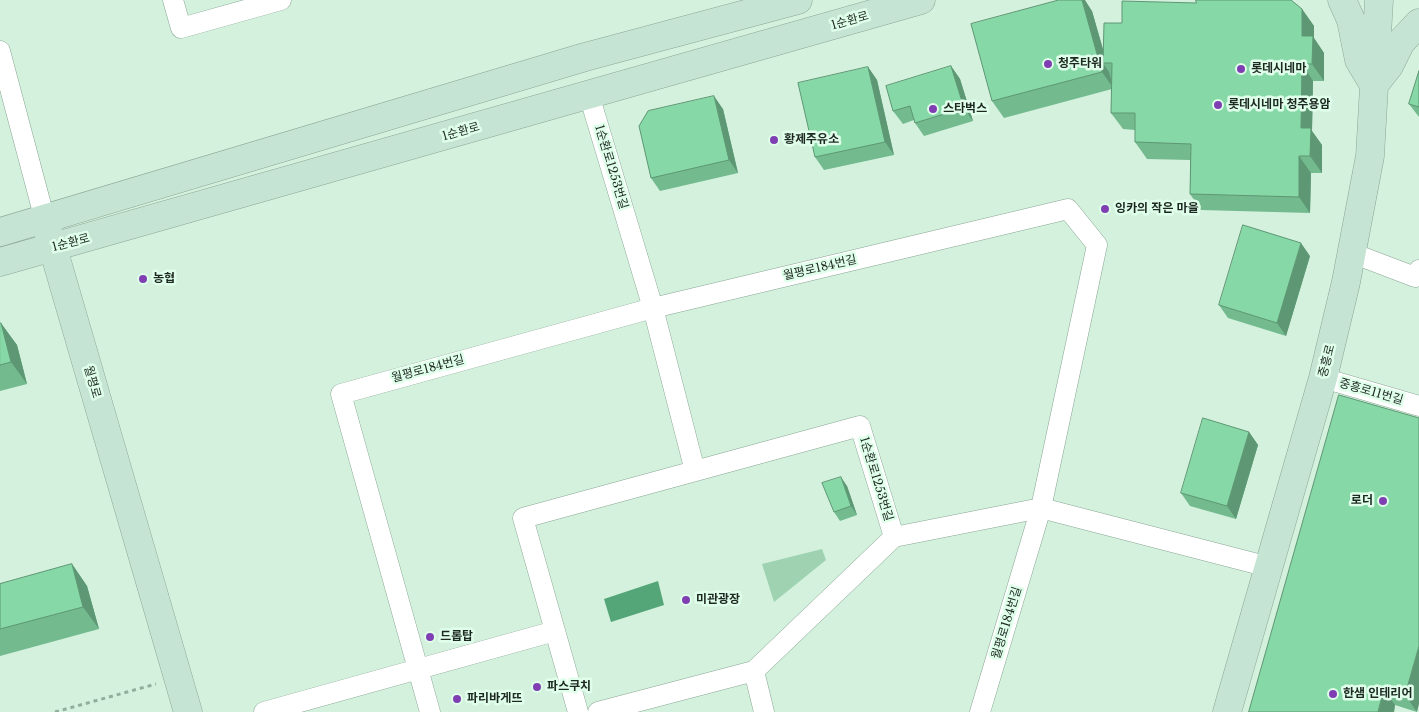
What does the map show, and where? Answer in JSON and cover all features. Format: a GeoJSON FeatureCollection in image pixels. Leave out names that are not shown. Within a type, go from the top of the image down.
{"type":"FeatureCollection","features":[{"type":"Feature","properties":{"kind":"street"},"geometry":{"type":"LineString","coordinates":[[173,0],[181,28],[281,0]]}},
{"type":"Feature","properties":{"kind":"street"},"geometry":{"type":"LineString","coordinates":[[0,232],[585,57],[798,0]]}},
{"type":"Feature","properties":{"kind":"street","name":"1순환로"},"geometry":{"type":"LineString","coordinates":[[0,262],[921,0]]}},
{"type":"Feature","properties":{"kind":"street"},"geometry":{"type":"LineString","coordinates":[[1342,0],[1351,20],[1359,60],[1374,85],[1390,66],[1401,42],[1419,23]]}},
{"type":"Feature","properties":{"kind":"street","name":"중흥로"},"geometry":{"type":"LineString","coordinates":[[1227,712],[1323,378],[1346,282],[1370,156],[1379,0]]}},
{"type":"Feature","properties":{"kind":"street","name":"월평로"},"geometry":{"type":"LineString","coordinates":[[0,51],[45,220],[188,712]]}},
{"type":"Feature","properties":{"kind":"street","name":"1순환로1253번길"},"geometry":{"type":"LineString","coordinates":[[589,95],[653,308],[695,471]]}},
{"type":"Feature","properties":{"kind":"street","name":"월평로184번길"},"geometry":{"type":"LineString","coordinates":[[430,712],[341,394],[653,308],[1068,209],[1097,245],[1041,508],[980,712]]}},
{"type":"Feature","properties":{"kind":"street"},"geometry":{"type":"LineString","coordinates":[[1352,253],[1415,277],[1419,270]]}},
{"type":"Feature","properties":{"kind":"street","name":"중흥로11번길"},"geometry":{"type":"LineString","coordinates":[[1323,378],[1419,406]]}},
{"type":"Feature","properties":{"kind":"street","name":"1순환로1253번길"},"geometry":{"type":"LineString","coordinates":[[578,712],[523,518],[860,426],[894,537],[754,671],[598,712]]}},
{"type":"Feature","properties":{"kind":"street"},"geometry":{"type":"LineString","coordinates":[[894,537],[1041,508],[1269,567]]}},
{"type":"Feature","properties":{"kind":"street"},"geometry":{"type":"LineString","coordinates":[[264,712],[555,631]]}},
{"type":"Feature","properties":{"kind":"street"},"geometry":{"type":"LineString","coordinates":[[754,671],[764,712]]}},
{"type":"Feature","properties":{"kind":"path"},"geometry":{"type":"LineString","coordinates":[[55,712],[178,678]]}},
{"type":"Feature","properties":{"kind":"shaded area"},"geometry":{"type":"Polygon","coordinates":[[[822,549],[826,560],[774,602],[762,564],[822,549]]]}},
{"type":"Feature","properties":{"kind":"shaded area"},"geometry":{"type":"Polygon","coordinates":[[[658,581],[664,605],[611,622],[604,599],[658,581]]]}},
{"type":"Feature","properties":{"kind":"building","name":"청주타워"},"geometry":{"type":"Polygon","coordinates":[[[1059,0],[1082,0],[1102,72],[992,101],[971,24],[1059,0]]]}},
{"type":"Feature","properties":{"kind":"building","name":"롯데시네마 청주용암"},"geometry":{"type":"Polygon","coordinates":[[[1196,0],[1291,0],[1302,9],[1302,36],[1313,36],[1312,64],[1302,64],[1301,128],[1311,128],[1310,156],[1299,156],[1299,197],[1190,194],[1191,144],[1135,142],[1135,113],[1111,113],[1112,63],[1103,63],[1104,23],[1122,23],[1122,1],[1196,3],[1196,0]]]}},
{"type":"Feature","properties":{"kind":"building"},"geometry":{"type":"Polygon","coordinates":[[[951,66],[964,108],[915,123],[910,106],[893,111],[886,86],[951,66]]]}},
{"type":"Feature","properties":{"kind":"building"},"geometry":{"type":"Polygon","coordinates":[[[868,67],[885,142],[815,157],[798,83],[868,67]]]}},
{"type":"Feature","properties":{"kind":"building"},"geometry":{"type":"Polygon","coordinates":[[[1419,71],[1419,107],[1409,104],[1419,71]]]}},
{"type":"Feature","properties":{"kind":"building"},"geometry":{"type":"Polygon","coordinates":[[[714,96],[729,160],[651,178],[639,126],[648,111],[714,96]]]}},
{"type":"Feature","properties":{"kind":"building"},"geometry":{"type":"Polygon","coordinates":[[[1243,225],[1301,243],[1277,323],[1219,305],[1243,225]]]}},
{"type":"Feature","properties":{"kind":"building"},"geometry":{"type":"Polygon","coordinates":[[[0,323],[11,362],[0,365],[0,323]]]}},
{"type":"Feature","properties":{"kind":"building"},"geometry":{"type":"Polygon","coordinates":[[[1339,395],[1419,418],[1419,646],[1405,695],[1384,689],[1378,712],[1249,712],[1339,395]]]}},
{"type":"Feature","properties":{"kind":"building"},"geometry":{"type":"Polygon","coordinates":[[[1203,418],[1249,432],[1227,506],[1181,493],[1203,418]]]}},
{"type":"Feature","properties":{"kind":"building"},"geometry":{"type":"Polygon","coordinates":[[[841,477],[851,506],[834,512],[822,483],[841,477]]]}},
{"type":"Feature","properties":{"kind":"building"},"geometry":{"type":"Polygon","coordinates":[[[72,564],[83,607],[0,629],[0,584],[72,564]]]}},
{"type":"Feature","properties":{"kind":"place","name":"청주타워"},"geometry":{"type":"Point","coordinates":[1048,64]}},
{"type":"Feature","properties":{"kind":"place","name":"롯데시네마"},"geometry":{"type":"Point","coordinates":[1241,69]}},
{"type":"Feature","properties":{"kind":"place","name":"롯데시네마 청주용암"},"geometry":{"type":"Point","coordinates":[1218,105]}},
{"type":"Feature","properties":{"kind":"place","name":"스타벅스"},"geometry":{"type":"Point","coordinates":[933,109]}},
{"type":"Feature","properties":{"kind":"place","name":"황제주유소"},"geometry":{"type":"Point","coordinates":[774,140]}},
{"type":"Feature","properties":{"kind":"place","name":"잉카의 작은 마을"},"geometry":{"type":"Point","coordinates":[1105,209]}},
{"type":"Feature","properties":{"kind":"place","name":"농협"},"geometry":{"type":"Point","coordinates":[143,279]}},
{"type":"Feature","properties":{"kind":"place","name":"로더"},"geometry":{"type":"Point","coordinates":[1383,501]}},
{"type":"Feature","properties":{"kind":"place","name":"미관광장"},"geometry":{"type":"Point","coordinates":[686,600]}},
{"type":"Feature","properties":{"kind":"place","name":"드롭탑"},"geometry":{"type":"Point","coordinates":[430,637]}},
{"type":"Feature","properties":{"kind":"place","name":"파스쿠치"},"geometry":{"type":"Point","coordinates":[537,687]}},
{"type":"Feature","properties":{"kind":"place","name":"한샘 인테리어"},"geometry":{"type":"Point","coordinates":[1333,694]}},
{"type":"Feature","properties":{"kind":"place","name":"파리바게뜨"},"geometry":{"type":"Point","coordinates":[457,699]}}]}
